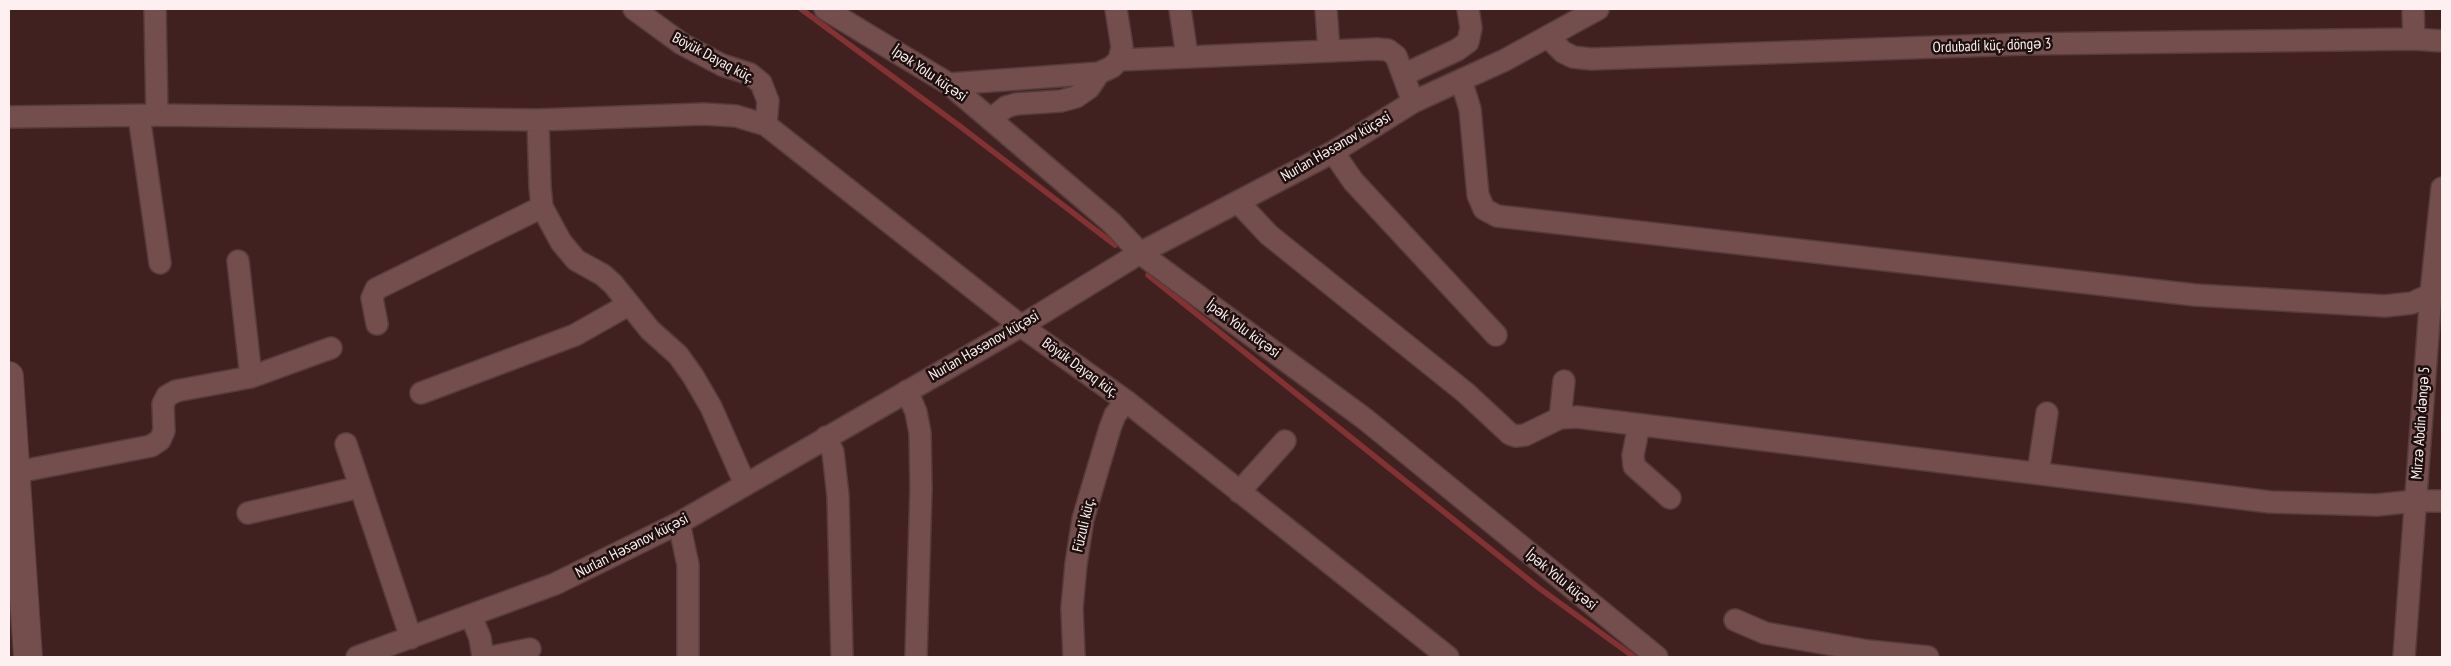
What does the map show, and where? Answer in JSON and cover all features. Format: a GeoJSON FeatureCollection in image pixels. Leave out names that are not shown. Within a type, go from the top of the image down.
{"type":"FeatureCollection","features":[{"type":"Feature","properties":{"kind":"street"},"geometry":{"type":"LineString","coordinates":[[155,9],[148,116],[160,263]]}},
{"type":"Feature","properties":{"kind":"street","name":"Böyük Dayaq küç."},"geometry":{"type":"LineString","coordinates":[[634,9],[682,44],[722,65],[750,74],[766,91],[768,101],[766,125],[1021,326],[1126,401],[1448,657]]}},
{"type":"Feature","properties":{"kind":"street","name":"İpək Yolu küçəsi"},"geometry":{"type":"LineString","coordinates":[[825,9],[949,84],[1112,223],[1140,253],[1365,419],[1657,657]]}},
{"type":"Feature","properties":{"kind":"street"},"geometry":{"type":"LineString","coordinates":[[949,84],[1099,74],[1112,68],[1119,60],[1122,47],[1116,9]]}},
{"type":"Feature","properties":{"kind":"street"},"geometry":{"type":"LineString","coordinates":[[1180,9],[1187,56]]}},
{"type":"Feature","properties":{"kind":"street"},"geometry":{"type":"LineString","coordinates":[[1326,9],[1329,51]]}},
{"type":"Feature","properties":{"kind":"street"},"geometry":{"type":"LineString","coordinates":[[1403,75],[1457,50],[1468,42],[1471,28],[1468,9]]}},
{"type":"Feature","properties":{"kind":"street","name":"Nurlan Həsənov küçəsi"},"geometry":{"type":"LineString","coordinates":[[357,657],[471,616],[563,580],[679,523],[1021,326],[1140,253],[1333,152],[1413,102],[1549,38],[1598,9]]}},
{"type":"Feature","properties":{"kind":"street"},"geometry":{"type":"LineString","coordinates":[[2413,9],[2414,39]]}},
{"type":"Feature","properties":{"kind":"street","name":"Ordubadi küç. döngə 3"},"geometry":{"type":"LineString","coordinates":[[1549,38],[1568,55],[1591,59],[2023,44],[2414,39],[2442,41]]}},
{"type":"Feature","properties":{"kind":"street"},"geometry":{"type":"LineString","coordinates":[[1119,60],[1388,50],[1396,56],[1413,102]]}},
{"type":"Feature","properties":{"kind":"street"},"geometry":{"type":"LineString","coordinates":[[991,118],[1006,107],[1016,104],[1061,101],[1076,97],[1089,88],[1099,74]]}},
{"type":"Feature","properties":{"kind":"street"},"geometry":{"type":"LineString","coordinates":[[1461,80],[1470,109],[1478,195],[1484,210],[1497,216],[2195,295],[2385,306],[2412,302],[2437,291]]}},
{"type":"Feature","properties":{"kind":"street"},"geometry":{"type":"LineString","coordinates":[[9,117],[148,116],[538,120],[704,114],[736,116],[766,125]]}},
{"type":"Feature","properties":{"kind":"street"},"geometry":{"type":"LineString","coordinates":[[538,120],[542,207],[561,242],[576,260],[603,276],[650,330],[678,355],[711,407],[745,484]]}},
{"type":"Feature","properties":{"kind":"street"},"geometry":{"type":"LineString","coordinates":[[1333,152],[1352,181],[1496,335]]}},
{"type":"Feature","properties":{"kind":"street","name":"Mirzə Abdin dəngə 5"},"geometry":{"type":"LineString","coordinates":[[2404,657],[2415,501],[2437,291],[2442,188]]}},
{"type":"Feature","properties":{"kind":"street"},"geometry":{"type":"LineString","coordinates":[[1238,202],[1268,235],[1466,393],[1510,434],[1525,435],[1560,418],[1601,419],[2270,502],[2377,505],[2415,501],[2442,501]]}},
{"type":"Feature","properties":{"kind":"street"},"geometry":{"type":"LineString","coordinates":[[377,324],[372,298],[376,289],[542,207]]}},
{"type":"Feature","properties":{"kind":"street"},"geometry":{"type":"LineString","coordinates":[[238,261],[251,377]]}},
{"type":"Feature","properties":{"kind":"street"},"geometry":{"type":"LineString","coordinates":[[421,393],[575,335],[628,305]]}},
{"type":"Feature","properties":{"kind":"street"},"geometry":{"type":"LineString","coordinates":[[17,472],[151,446],[160,440],[164,431],[163,404],[167,396],[176,390],[251,377],[332,348]]}},
{"type":"Feature","properties":{"kind":"street"},"geometry":{"type":"LineString","coordinates":[[9,376],[17,472],[28,657]]}},
{"type":"Feature","properties":{"kind":"street"},"geometry":{"type":"LineString","coordinates":[[1560,418],[1564,381]]}},
{"type":"Feature","properties":{"kind":"street"},"geometry":{"type":"LineString","coordinates":[[907,391],[916,412],[920,433],[921,488],[916,657]]}},
{"type":"Feature","properties":{"kind":"street","name":"Füzuli küç."},"geometry":{"type":"LineString","coordinates":[[1074,657],[1072,608],[1076,564],[1084,519],[1110,428],[1115,415],[1126,401]]}},
{"type":"Feature","properties":{"kind":"street"},"geometry":{"type":"LineString","coordinates":[[2038,473],[2047,413]]}},
{"type":"Feature","properties":{"kind":"street"},"geometry":{"type":"LineString","coordinates":[[1639,425],[1634,466],[1670,498]]}},
{"type":"Feature","properties":{"kind":"street"},"geometry":{"type":"LineString","coordinates":[[826,437],[833,452],[838,496],[842,657]]}},
{"type":"Feature","properties":{"kind":"street"},"geometry":{"type":"LineString","coordinates":[[1239,492],[1285,441]]}},
{"type":"Feature","properties":{"kind":"street"},"geometry":{"type":"LineString","coordinates":[[346,444],[411,638]]}},
{"type":"Feature","properties":{"kind":"street"},"geometry":{"type":"LineString","coordinates":[[248,513],[360,487]]}},
{"type":"Feature","properties":{"kind":"street"},"geometry":{"type":"LineString","coordinates":[[679,523],[688,565],[688,657]]}},
{"type":"Feature","properties":{"kind":"street"},"geometry":{"type":"LineString","coordinates":[[471,616],[480,638],[483,657]]}},
{"type":"Feature","properties":{"kind":"street"},"geometry":{"type":"LineString","coordinates":[[1735,620],[1765,633],[1868,651],[1928,657]]}},
{"type":"Feature","properties":{"kind":"street"},"geometry":{"type":"LineString","coordinates":[[491,657],[530,649]]}},
{"type":"Feature","properties":{"kind":"waterway"},"geometry":{"type":"LineString","coordinates":[[801,9],[961,127],[1115,245]]}},
{"type":"Feature","properties":{"kind":"waterway"},"geometry":{"type":"LineString","coordinates":[[1148,275],[1539,588],[1634,657]]}}]}
